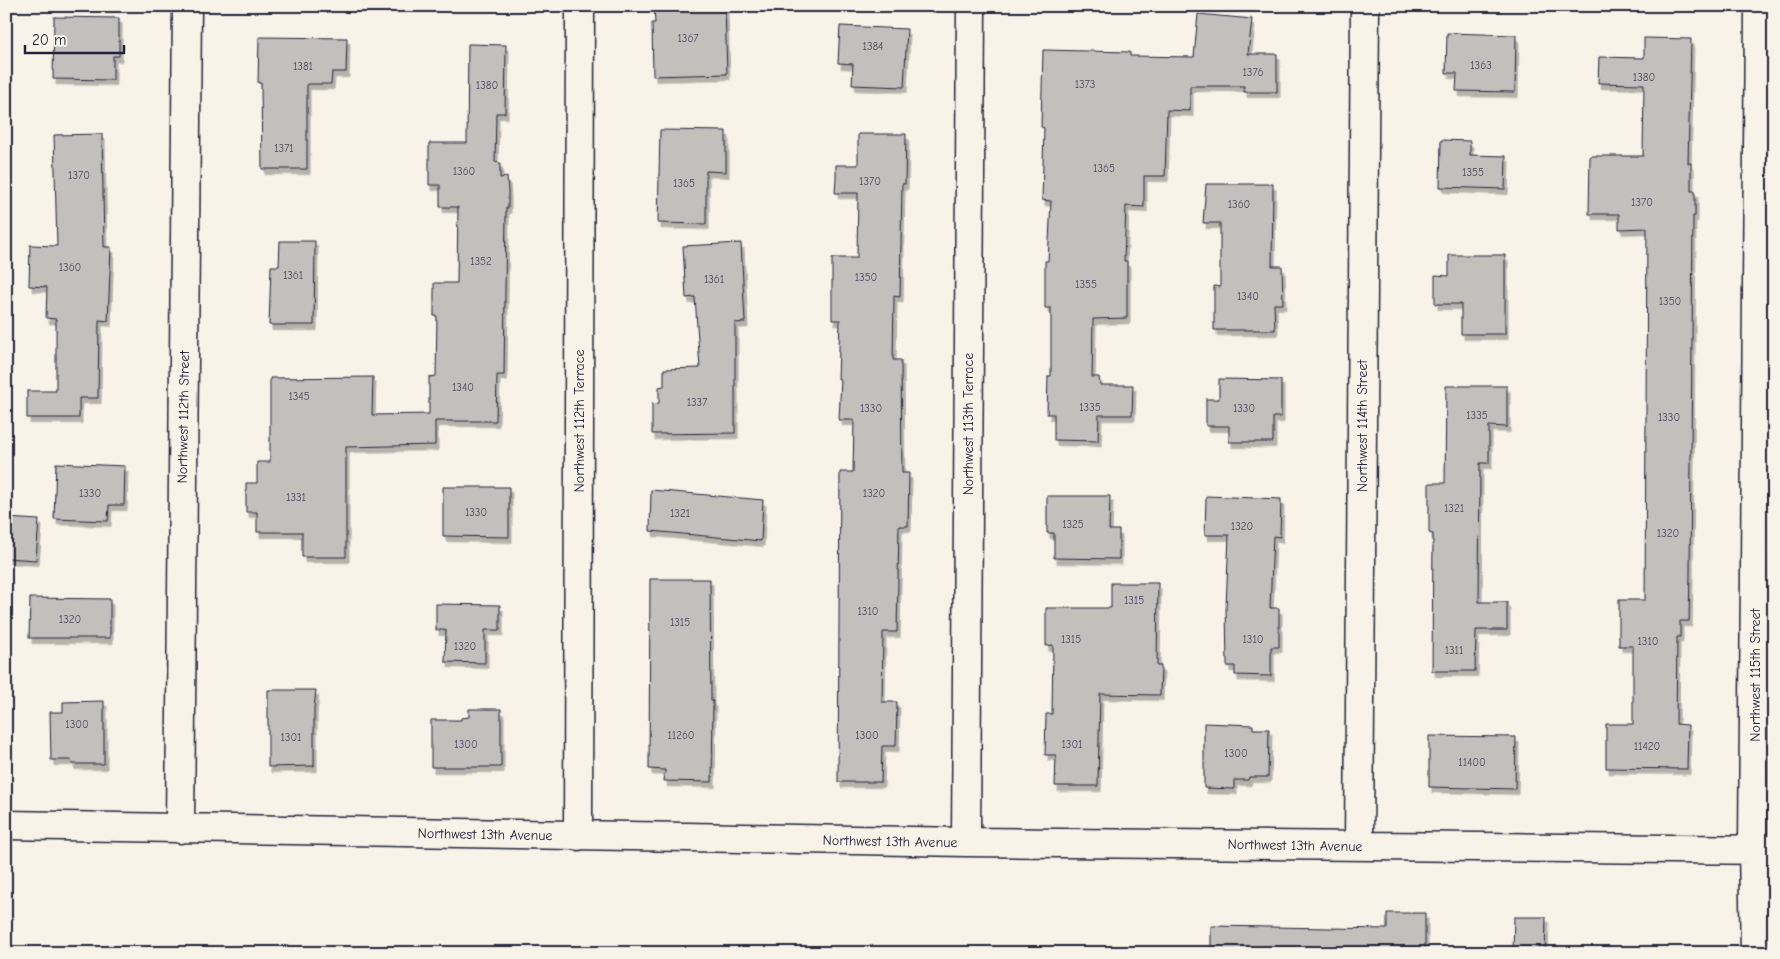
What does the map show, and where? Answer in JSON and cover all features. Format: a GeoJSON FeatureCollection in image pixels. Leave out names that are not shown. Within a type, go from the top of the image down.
{"type":"FeatureCollection","features":[{"type":"Feature","properties":{"kind":"street","name":"Northwest 112th Street"},"geometry":{"type":"LineString","coordinates":[[180,828],[187,6]]}},
{"type":"Feature","properties":{"kind":"street","name":"Northwest 112th Terrace"},"geometry":{"type":"LineString","coordinates":[[578,836],[580,6]]}},
{"type":"Feature","properties":{"kind":"street","name":"Northwest 113th Terrace"},"geometry":{"type":"LineString","coordinates":[[966,842],[971,6]]}},
{"type":"Feature","properties":{"kind":"street","name":"Northwest 114th Street"},"geometry":{"type":"LineString","coordinates":[[1359,846],[1365,6]]}},
{"type":"Feature","properties":{"kind":"street","name":"Northwest 115th Street"},"geometry":{"type":"LineString","coordinates":[[1755,953],[1764,850],[1759,6]]}},
{"type":"Feature","properties":{"kind":"street","name":"Northwest 13th Avenue"},"geometry":{"type":"LineString","coordinates":[[6,825],[966,842],[1764,850]]}},
{"type":"Feature","properties":{"kind":"building"},"geometry":{"type":"Polygon","coordinates":[[[654,7],[725,7],[727,74],[653,76],[652,23],[655,23],[654,7]]]}},
{"type":"Feature","properties":{"kind":"building"},"geometry":{"type":"Polygon","coordinates":[[[1198,14],[1252,19],[1248,54],[1277,54],[1277,92],[1244,92],[1244,86],[1190,86],[1190,111],[1167,110],[1165,176],[1144,176],[1144,207],[1126,206],[1124,261],[1127,261],[1127,318],[1093,319],[1092,377],[1099,377],[1100,385],[1133,385],[1132,415],[1099,415],[1098,441],[1054,440],[1054,414],[1047,414],[1048,376],[1051,376],[1051,308],[1045,308],[1045,261],[1048,261],[1051,201],[1042,200],[1044,128],[1041,127],[1043,50],[1130,52],[1130,56],[1194,57],[1198,14]]]}},
{"type":"Feature","properties":{"kind":"building"},"geometry":{"type":"Polygon","coordinates":[[[54,17],[119,18],[119,56],[113,56],[113,80],[53,79],[54,17]]]}},
{"type":"Feature","properties":{"kind":"building"},"geometry":{"type":"Polygon","coordinates":[[[840,26],[907,29],[904,87],[852,85],[853,64],[838,63],[840,26]]]}},
{"type":"Feature","properties":{"kind":"building"},"geometry":{"type":"Polygon","coordinates":[[[1447,33],[1516,35],[1515,92],[1456,91],[1457,73],[1446,73],[1447,33]]]}},
{"type":"Feature","properties":{"kind":"building"},"geometry":{"type":"Polygon","coordinates":[[[259,37],[347,38],[346,72],[332,72],[331,84],[307,84],[307,169],[262,169],[261,83],[258,83],[259,37]]]}},
{"type":"Feature","properties":{"kind":"building"},"geometry":{"type":"Polygon","coordinates":[[[1644,38],[1691,39],[1688,163],[1691,163],[1691,191],[1695,191],[1695,216],[1693,216],[1689,621],[1680,621],[1680,637],[1677,637],[1676,724],[1688,725],[1687,769],[1606,768],[1606,724],[1633,724],[1633,646],[1619,646],[1619,600],[1645,600],[1647,228],[1619,229],[1619,214],[1589,214],[1590,156],[1643,156],[1644,84],[1598,83],[1599,57],[1644,58],[1644,38]]]}},
{"type":"Feature","properties":{"kind":"building"},"geometry":{"type":"Polygon","coordinates":[[[468,44],[506,45],[505,113],[496,113],[495,162],[500,163],[500,178],[507,177],[508,208],[506,208],[504,375],[497,375],[496,421],[435,421],[435,445],[346,447],[346,557],[302,557],[302,532],[257,532],[257,512],[246,512],[246,483],[257,483],[257,462],[270,462],[270,378],[373,377],[372,415],[429,414],[429,377],[436,376],[437,316],[434,316],[434,283],[457,283],[458,207],[440,207],[440,185],[429,185],[429,143],[467,143],[468,44]]]}},
{"type":"Feature","properties":{"kind":"building"},"geometry":{"type":"Polygon","coordinates":[[[660,130],[726,131],[726,172],[706,171],[706,224],[658,223],[660,130]]]}},
{"type":"Feature","properties":{"kind":"building"},"geometry":{"type":"Polygon","coordinates":[[[102,134],[104,247],[111,247],[108,321],[99,320],[98,398],[79,398],[79,418],[27,418],[27,391],[56,391],[56,319],[46,318],[47,287],[29,286],[30,245],[57,246],[54,135],[102,134]]]}},
{"type":"Feature","properties":{"kind":"building"},"geometry":{"type":"Polygon","coordinates":[[[858,134],[906,134],[905,184],[902,184],[900,297],[894,296],[893,360],[901,360],[902,473],[909,473],[908,526],[899,526],[897,632],[883,632],[882,702],[897,702],[896,746],[882,746],[881,782],[838,782],[840,472],[853,472],[854,420],[839,420],[841,379],[838,379],[840,320],[832,320],[832,258],[857,258],[858,193],[835,193],[836,165],[858,165],[858,134]]]}},
{"type":"Feature","properties":{"kind":"building"},"geometry":{"type":"Polygon","coordinates":[[[1441,140],[1470,141],[1470,155],[1506,156],[1505,189],[1440,187],[1441,140]]]}},
{"type":"Feature","properties":{"kind":"building"},"geometry":{"type":"Polygon","coordinates":[[[1206,184],[1273,184],[1272,266],[1282,266],[1283,304],[1274,304],[1275,330],[1214,330],[1214,286],[1220,287],[1220,223],[1203,223],[1206,184]]]}},
{"type":"Feature","properties":{"kind":"building"},"geometry":{"type":"Polygon","coordinates":[[[280,241],[315,241],[314,325],[269,325],[271,266],[279,266],[280,241]]]}},
{"type":"Feature","properties":{"kind":"building"},"geometry":{"type":"Polygon","coordinates":[[[741,243],[745,322],[735,323],[735,433],[652,434],[652,404],[659,403],[659,387],[664,386],[664,369],[700,368],[695,297],[686,298],[683,246],[741,243]]]}},
{"type":"Feature","properties":{"kind":"building"},"geometry":{"type":"Polygon","coordinates":[[[1449,255],[1505,255],[1505,334],[1461,334],[1461,304],[1435,304],[1435,275],[1449,276],[1449,255]]]}},
{"type":"Feature","properties":{"kind":"building"},"geometry":{"type":"Polygon","coordinates":[[[1219,379],[1281,380],[1281,417],[1273,417],[1273,442],[1229,442],[1229,426],[1206,426],[1206,399],[1219,399],[1219,379]]]}},
{"type":"Feature","properties":{"kind":"building"},"geometry":{"type":"Polygon","coordinates":[[[1446,386],[1507,386],[1507,427],[1489,426],[1489,463],[1480,463],[1479,602],[1507,602],[1507,630],[1476,630],[1475,671],[1432,671],[1433,534],[1429,533],[1429,483],[1445,483],[1446,386]]]}},
{"type":"Feature","properties":{"kind":"building"},"geometry":{"type":"Polygon","coordinates":[[[56,463],[125,466],[124,505],[109,505],[108,521],[54,519],[56,463]]]}},
{"type":"Feature","properties":{"kind":"building"},"geometry":{"type":"Polygon","coordinates":[[[443,487],[509,487],[509,537],[443,536],[443,487]]]}},
{"type":"Feature","properties":{"kind":"building"},"geometry":{"type":"Polygon","coordinates":[[[651,490],[763,500],[761,541],[650,531],[651,490]]]}},
{"type":"Feature","properties":{"kind":"building"},"geometry":{"type":"Polygon","coordinates":[[[1047,496],[1110,496],[1109,530],[1119,530],[1119,559],[1054,558],[1054,533],[1047,533],[1047,496]]]}},
{"type":"Feature","properties":{"kind":"building"},"geometry":{"type":"Polygon","coordinates":[[[1206,496],[1281,499],[1280,537],[1273,536],[1270,608],[1279,608],[1279,647],[1271,647],[1271,676],[1235,675],[1235,666],[1227,666],[1226,607],[1229,535],[1205,535],[1206,496]]]}},
{"type":"Feature","properties":{"kind":"building"},"geometry":{"type":"Polygon","coordinates":[[[6,518],[39,520],[36,560],[6,558],[6,518]]]}},
{"type":"Feature","properties":{"kind":"building"},"geometry":{"type":"Polygon","coordinates":[[[650,579],[710,579],[711,701],[713,701],[712,782],[664,781],[665,770],[649,769],[650,579]]]}},
{"type":"Feature","properties":{"kind":"building"},"geometry":{"type":"Polygon","coordinates":[[[1111,583],[1158,583],[1157,666],[1161,666],[1160,695],[1100,694],[1098,786],[1055,786],[1056,755],[1045,755],[1046,714],[1052,714],[1053,645],[1046,646],[1046,608],[1111,608],[1111,583]]]}},
{"type":"Feature","properties":{"kind":"building"},"geometry":{"type":"Polygon","coordinates":[[[30,598],[110,599],[110,638],[29,638],[30,598]]]}},
{"type":"Feature","properties":{"kind":"building"},"geometry":{"type":"Polygon","coordinates":[[[436,604],[500,605],[500,630],[485,630],[485,663],[445,662],[446,630],[436,630],[436,604]]]}},
{"type":"Feature","properties":{"kind":"building"},"geometry":{"type":"Polygon","coordinates":[[[268,690],[316,690],[314,708],[314,766],[268,767],[268,690]]]}},
{"type":"Feature","properties":{"kind":"building"},"geometry":{"type":"Polygon","coordinates":[[[104,701],[104,764],[72,764],[71,760],[51,760],[50,712],[63,712],[63,702],[104,701]]]}},
{"type":"Feature","properties":{"kind":"building"},"geometry":{"type":"Polygon","coordinates":[[[469,709],[501,709],[501,767],[431,767],[431,720],[461,720],[461,718],[469,717],[469,709]]]}},
{"type":"Feature","properties":{"kind":"building"},"geometry":{"type":"Polygon","coordinates":[[[1204,723],[1253,725],[1253,729],[1269,729],[1268,777],[1249,777],[1248,780],[1234,780],[1234,789],[1204,788],[1204,723]]]}},
{"type":"Feature","properties":{"kind":"building"},"geometry":{"type":"Polygon","coordinates":[[[1429,736],[1516,737],[1515,789],[1429,787],[1429,736]]]}},
{"type":"Feature","properties":{"kind":"building"},"geometry":{"type":"Polygon","coordinates":[[[1387,913],[1425,913],[1425,953],[1211,953],[1211,926],[1387,929],[1387,913]]]}},
{"type":"Feature","properties":{"kind":"building"},"geometry":{"type":"Polygon","coordinates":[[[1514,917],[1546,917],[1545,953],[1513,953],[1514,917]]]}}]}
